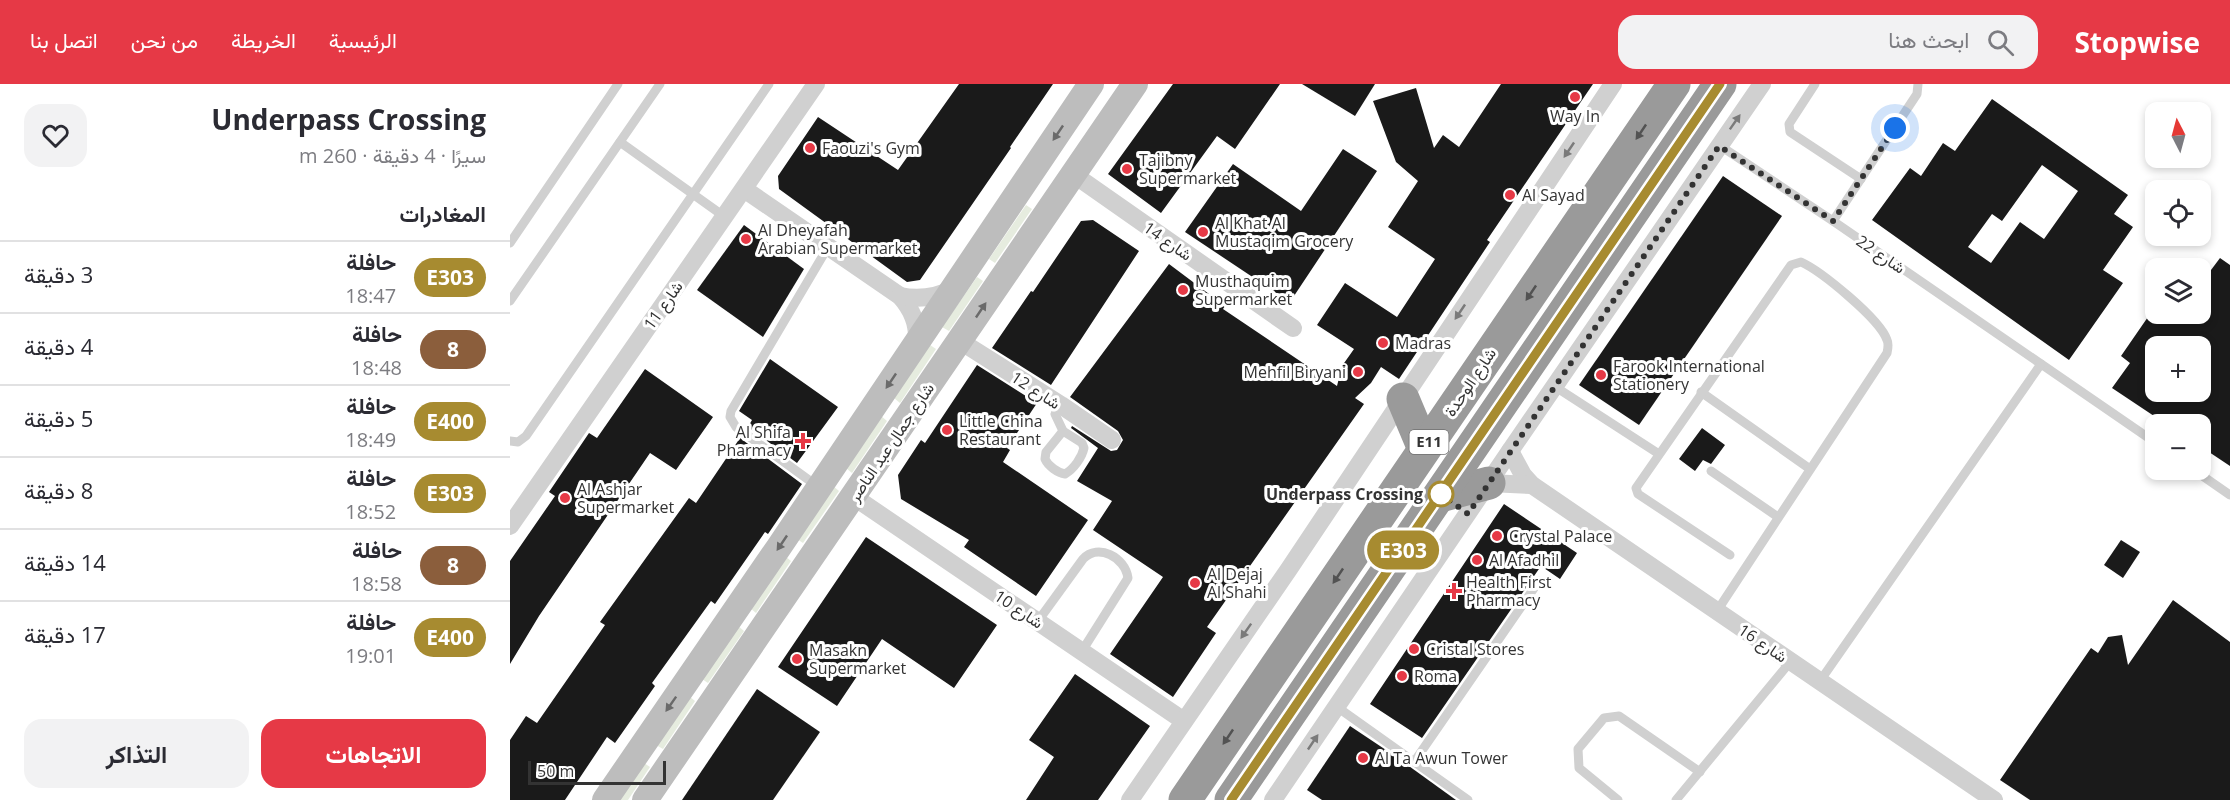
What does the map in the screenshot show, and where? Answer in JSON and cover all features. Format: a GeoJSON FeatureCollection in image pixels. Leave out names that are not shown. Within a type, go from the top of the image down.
{"type":"FeatureCollection","features":[{"type":"Feature","properties":{"kind":"highway","name":"شارع الوحدة"},"geometry":{"type":"LineString","coordinates":[[1185,800],[1674,84]]}},
{"type":"Feature","properties":{"kind":"highway","name":"E11"},"geometry":{"type":"LineString","coordinates":[[1231,800],[1720,84]]}},
{"type":"Feature","properties":{"kind":"highway"},"geometry":{"type":"LineString","coordinates":[[1403,399],[1424,449]]}},
{"type":"Feature","properties":{"kind":"highway"},"geometry":{"type":"LineString","coordinates":[[1440,496],[1489,483]]}},
{"type":"Feature","properties":{"kind":"street","name":"شارع 11"},"geometry":{"type":"LineString","coordinates":[[510,526],[816,84]]}},
{"type":"Feature","properties":{"kind":"street","name":"شارع جمال عبد الناصر"},"geometry":{"type":"LineString","coordinates":[[605,800],[1091,84]]}},
{"type":"Feature","properties":{"kind":"street"},"geometry":{"type":"LineString","coordinates":[[1095,142],[1094,123],[1115,84]]}},
{"type":"Feature","properties":{"kind":"street","name":"شارع جمال عبد الناصر"},"geometry":{"type":"LineString","coordinates":[[645,800],[1135,84]]}},
{"type":"Feature","properties":{"kind":"street"},"geometry":{"type":"LineString","coordinates":[[1130,800],[1403,399],[1613,84]]}},
{"type":"Feature","properties":{"kind":"street"},"geometry":{"type":"LineString","coordinates":[[1282,797],[1337,707],[1509,451],[1762,84]]}},
{"type":"Feature","properties":{"kind":"street","name":"شارع 14"},"geometry":{"type":"LineString","coordinates":[[1073,174],[1293,328]]}},
{"type":"Feature","properties":{"kind":"street"},"geometry":{"type":"LineString","coordinates":[[744,189],[900,296],[912,312],[917,342]]}},
{"type":"Feature","properties":{"kind":"street"},"geometry":{"type":"LineString","coordinates":[[900,296],[933,297],[954,289]]}},
{"type":"Feature","properties":{"kind":"street","name":"شارع 12"},"geometry":{"type":"LineString","coordinates":[[960,341],[1061,405],[1112,441]]}},
{"type":"Feature","properties":{"kind":"street","name":"شارع 16"},"geometry":{"type":"LineString","coordinates":[[1509,451],[1523,475],[1532,485],[1994,800]]}},
{"type":"Feature","properties":{"kind":"street"},"geometry":{"type":"LineString","coordinates":[[1489,483],[1532,485]]}},
{"type":"Feature","properties":{"kind":"street","name":"شارع 10"},"geometry":{"type":"LineString","coordinates":[[854,497],[1184,721]]}},
{"type":"Feature","properties":{"kind":"lane"},"geometry":{"type":"LineString","coordinates":[[510,243],[618,84]]}},
{"type":"Feature","properties":{"kind":"lane"},"geometry":{"type":"LineString","coordinates":[[510,301],[660,84]]}},
{"type":"Feature","properties":{"kind":"lane"},"geometry":{"type":"LineString","coordinates":[[510,441],[518,442],[526,436],[769,84]]}},
{"type":"Feature","properties":{"kind":"lane"},"geometry":{"type":"LineString","coordinates":[[1815,84],[1789,124],[1790,132],[1861,179]]}},
{"type":"Feature","properties":{"kind":"lane"},"geometry":{"type":"LineString","coordinates":[[1833,221],[1917,94],[1918,84]]}},
{"type":"Feature","properties":{"kind":"lane"},"geometry":{"type":"LineString","coordinates":[[620,142],[725,217]]}},
{"type":"Feature","properties":{"kind":"lane","name":"شارع 22"},"geometry":{"type":"LineString","coordinates":[[1719,146],[1833,221],[2145,435]]}},
{"type":"Feature","properties":{"kind":"lane"},"geometry":{"type":"LineString","coordinates":[[819,487],[736,427],[730,417],[733,406],[828,247]]}},
{"type":"Feature","properties":{"kind":"lane"},"geometry":{"type":"LineString","coordinates":[[1717,611],[1887,353],[1888,346],[1884,334],[1861,309],[1841,290],[1805,263],[1797,261],[1791,265],[1637,486],[1637,492],[1730,555]]}},
{"type":"Feature","properties":{"kind":"lane"},"geometry":{"type":"LineString","coordinates":[[1820,681],[2042,364]]}},
{"type":"Feature","properties":{"kind":"lane"},"geometry":{"type":"LineString","coordinates":[[1554,386],[1659,454]]}},
{"type":"Feature","properties":{"kind":"lane"},"geometry":{"type":"LineString","coordinates":[[1701,392],[1809,469]]}},
{"type":"Feature","properties":{"kind":"lane"},"geometry":{"type":"LineString","coordinates":[[1061,405],[1055,414],[1063,431],[1082,443],[1084,448],[1071,471],[1065,474],[1060,473],[1045,459],[1046,452],[1063,431]]}},
{"type":"Feature","properties":{"kind":"lane"},"geometry":{"type":"LineString","coordinates":[[1711,471],[1778,517]]}},
{"type":"Feature","properties":{"kind":"lane"},"geometry":{"type":"LineString","coordinates":[[2208,480],[2230,495]]}},
{"type":"Feature","properties":{"kind":"lane"},"geometry":{"type":"LineString","coordinates":[[1038,621],[1083,559],[1093,552],[1105,552],[1125,566],[1128,578],[1082,651]]}},
{"type":"Feature","properties":{"kind":"lane"},"geometry":{"type":"LineString","coordinates":[[1414,762],[1539,581]]}},
{"type":"Feature","properties":{"kind":"lane"},"geometry":{"type":"LineString","coordinates":[[1676,800],[1791,662]]}},
{"type":"Feature","properties":{"kind":"lane"},"geometry":{"type":"LineString","coordinates":[[1337,707],[1468,800]]}},
{"type":"Feature","properties":{"kind":"lane"},"geometry":{"type":"LineString","coordinates":[[1618,800],[1579,768],[1578,749],[1604,718],[1619,716],[1700,772]]}},
{"type":"Feature","properties":{"kind":"shaded area"},"geometry":{"type":"Polygon","coordinates":[[[1026,205],[1032,209],[995,263],[989,259],[1026,205]]]}},
{"type":"Feature","properties":{"kind":"shaded area"},"geometry":{"type":"Polygon","coordinates":[[[977,277],[983,281],[949,331],[942,327],[977,277]]]}},
{"type":"Feature","properties":{"kind":"shaded area"},"geometry":{"type":"Polygon","coordinates":[[[930,345],[936,349],[900,403],[894,398],[930,345]]]}},
{"type":"Feature","properties":{"kind":"shaded area"},"geometry":{"type":"Polygon","coordinates":[[[881,416],[887,421],[852,473],[846,468],[881,416]]]}},
{"type":"Feature","properties":{"kind":"shaded area"},"geometry":{"type":"Polygon","coordinates":[[[833,486],[839,491],[803,543],[797,539],[833,486]]]}},
{"type":"Feature","properties":{"kind":"shaded area"},"geometry":{"type":"Polygon","coordinates":[[[785,556],[791,561],[756,613],[750,608],[785,556]]]}},
{"type":"Feature","properties":{"kind":"shaded area"},"geometry":{"type":"Polygon","coordinates":[[[738,626],[744,631],[708,683],[702,679],[738,626]]]}},
{"type":"Feature","properties":{"kind":"shaded area"},"geometry":{"type":"Polygon","coordinates":[[[690,697],[695,701],[663,749],[656,745],[690,697]]]}},
{"type":"Feature","properties":{"kind":"shaded area"},"geometry":{"type":"Polygon","coordinates":[[[644,763],[650,767],[628,800],[619,800],[644,763]]]}},
{"type":"Feature","properties":{"kind":"building"},"geometry":{"type":"Polygon","coordinates":[[[959,84],[1053,84],[920,280],[907,282],[779,189],[778,176],[818,117],[898,170],[959,84]]]}},
{"type":"Feature","properties":{"kind":"building"},"geometry":{"type":"Polygon","coordinates":[[[1173,84],[1280,84],[1235,149],[1217,136],[1161,213],[1108,174],[1173,84]]]}},
{"type":"Feature","properties":{"kind":"building"},"geometry":{"type":"Polygon","coordinates":[[[1302,84],[1375,84],[1355,116],[1302,84]]]}},
{"type":"Feature","properties":{"kind":"building"},"geometry":{"type":"Polygon","coordinates":[[[1501,84],[1593,84],[1487,240],[1490,242],[1399,379],[1381,367],[1371,383],[1355,398],[1364,404],[1207,627],[1216,633],[1173,697],[1110,654],[1163,577],[1093,530],[1112,501],[1077,481],[1098,448],[1071,428],[1072,426],[1111,451],[1117,450],[1123,440],[1118,431],[1070,397],[1169,264],[1225,306],[1223,309],[1337,386],[1342,366],[1354,349],[1317,325],[1345,283],[1397,317],[1435,259],[1388,227],[1418,181],[1396,162],[1373,101],[1416,88],[1434,148],[1443,135],[1459,147],[1501,84]]]}},
{"type":"Feature","properties":{"kind":"building"},"geometry":{"type":"Polygon","coordinates":[[[1992,99],[2128,195],[2114,214],[2133,227],[2103,270],[2123,283],[2069,360],[1872,220],[1910,168],[1921,176],[1943,143],[1955,151],[1992,99]],[[2042,165],[2002,221],[1992,214],[1968,247],[1991,263],[2020,222],[2044,239],[2078,191],[2042,165]]]}},
{"type":"Feature","properties":{"kind":"building"},"geometry":{"type":"Polygon","coordinates":[[[1343,149],[1377,171],[1290,302],[1185,232],[1233,164],[1301,211],[1343,149]]]}},
{"type":"Feature","properties":{"kind":"building"},"geometry":{"type":"Polygon","coordinates":[[[1723,176],[1782,216],[1639,425],[1579,385],[1723,176]]]}},
{"type":"Feature","properties":{"kind":"building"},"geometry":{"type":"Polygon","coordinates":[[[1093,220],[1139,251],[1051,385],[992,348],[1081,221],[1093,220]]]}},
{"type":"Feature","properties":{"kind":"building"},"geometry":{"type":"Polygon","coordinates":[[[744,225],[804,269],[763,337],[697,290],[744,225]]]}},
{"type":"Feature","properties":{"kind":"building"},"geometry":{"type":"Polygon","coordinates":[[[2220,258],[2230,265],[2230,466],[2211,453],[2211,414],[2151,414],[2112,388],[2130,363],[2121,356],[2145,321],[2145,324],[2211,324],[2211,270],[2220,258]]]}},
{"type":"Feature","properties":{"kind":"building"},"geometry":{"type":"Polygon","coordinates":[[[770,359],[838,407],[797,463],[748,427],[752,420],[739,411],[770,359]]]}},
{"type":"Feature","properties":{"kind":"building"},"geometry":{"type":"Polygon","coordinates":[[[977,365],[1037,403],[1007,448],[1010,450],[1003,462],[1088,520],[1036,596],[964,547],[969,540],[901,499],[898,475],[921,440],[925,443],[977,365]]]}},
{"type":"Feature","properties":{"kind":"building"},"geometry":{"type":"Polygon","coordinates":[[[645,369],[713,417],[676,470],[650,453],[539,616],[510,664],[510,561],[555,496],[549,492],[589,433],[597,438],[645,369]]]}},
{"type":"Feature","properties":{"kind":"building"},"geometry":{"type":"Polygon","coordinates":[[[1702,428],[1725,445],[1711,464],[1703,460],[1695,471],[1679,459],[1702,428]]]}},
{"type":"Feature","properties":{"kind":"building"},"geometry":{"type":"Polygon","coordinates":[[[740,438],[802,484],[768,534],[765,532],[715,604],[711,601],[652,683],[655,686],[615,743],[607,737],[565,800],[510,800],[510,740],[526,716],[537,723],[605,625],[600,622],[689,498],[696,503],[740,438]]]}},
{"type":"Feature","properties":{"kind":"building"},"geometry":{"type":"Polygon","coordinates":[[[1504,504],[1577,553],[1560,579],[1541,566],[1422,738],[1370,704],[1504,504]]]}},
{"type":"Feature","properties":{"kind":"building"},"geometry":{"type":"Polygon","coordinates":[[[866,537],[997,625],[954,688],[882,639],[837,706],[778,667],[866,537]]]}},
{"type":"Feature","properties":{"kind":"building"},"geometry":{"type":"Polygon","coordinates":[[[2121,540],[2140,552],[2123,578],[2104,565],[2121,540]]]}},
{"type":"Feature","properties":{"kind":"building"},"geometry":{"type":"Polygon","coordinates":[[[2173,600],[2230,642],[2230,800],[2030,800],[2000,780],[2091,648],[2098,653],[2108,637],[2122,635],[2128,665],[2173,600]]]}},
{"type":"Feature","properties":{"kind":"building"},"geometry":{"type":"Polygon","coordinates":[[[1075,674],[1150,726],[1098,800],[1026,800],[1054,757],[1029,740],[1075,674]]]}},
{"type":"Feature","properties":{"kind":"building"},"geometry":{"type":"Polygon","coordinates":[[[757,689],[820,732],[773,800],[682,800],[757,689]]]}},
{"type":"Feature","properties":{"kind":"building","name":"Al Ta Awun Tower"},"geometry":{"type":"Polygon","coordinates":[[[1350,726],[1456,800],[1322,800],[1307,790],[1350,726]]]}},
{"type":"Feature","properties":{"kind":"bus line","name":"E303"},"geometry":{"type":"LineString","coordinates":[[1231,800],[1720,84]]}},
{"type":"Feature","properties":{"kind":"place","name":"Way In"},"geometry":{"type":"Point","coordinates":[1575,97]}},
{"type":"Feature","properties":{"kind":"place","name":"Faouzi's Gym"},"geometry":{"type":"Point","coordinates":[810,148]}},
{"type":"Feature","properties":{"kind":"place","name":"Tajibny Supermarket"},"geometry":{"type":"Point","coordinates":[1127,169]}},
{"type":"Feature","properties":{"kind":"place","name":"Al Sayad"},"geometry":{"type":"Point","coordinates":[1510,195]}},
{"type":"Feature","properties":{"kind":"place","name":"Al Khat Al Mustaqim Grocery"},"geometry":{"type":"Point","coordinates":[1203,232]}},
{"type":"Feature","properties":{"kind":"place","name":"Al Dheyafah Arabian Supermarket"},"geometry":{"type":"Point","coordinates":[746,239]}},
{"type":"Feature","properties":{"kind":"place","name":"Musthaquim Supermarket"},"geometry":{"type":"Point","coordinates":[1183,290]}},
{"type":"Feature","properties":{"kind":"place","name":"Madras"},"geometry":{"type":"Point","coordinates":[1383,343]}},
{"type":"Feature","properties":{"kind":"place","name":"Mehfil Biryani"},"geometry":{"type":"Point","coordinates":[1358,372]}},
{"type":"Feature","properties":{"kind":"place","name":"Farook International Stationery"},"geometry":{"type":"Point","coordinates":[1601,375]}},
{"type":"Feature","properties":{"kind":"place","name":"Little China Restaurant"},"geometry":{"type":"Point","coordinates":[947,430]}},
{"type":"Feature","properties":{"kind":"place","name":"Al Shifa Pharmacy"},"geometry":{"type":"Point","coordinates":[803,441]}},
{"type":"Feature","properties":{"kind":"place","name":"Underpass Crossing"},"geometry":{"type":"Point","coordinates":[1441,494]}},
{"type":"Feature","properties":{"kind":"place","name":"Al Ashjar Supermarket"},"geometry":{"type":"Point","coordinates":[565,498]}},
{"type":"Feature","properties":{"kind":"place","name":"Crystal Palace"},"geometry":{"type":"Point","coordinates":[1497,536]}},
{"type":"Feature","properties":{"kind":"place","name":"Al Afadhil"},"geometry":{"type":"Point","coordinates":[1477,560]}},
{"type":"Feature","properties":{"kind":"place","name":"Al Dejaj Al Shahi"},"geometry":{"type":"Point","coordinates":[1195,583]}},
{"type":"Feature","properties":{"kind":"place","name":"Health First Pharmacy"},"geometry":{"type":"Point","coordinates":[1454,591]}},
{"type":"Feature","properties":{"kind":"place","name":"Cristal Stores"},"geometry":{"type":"Point","coordinates":[1414,649]}},
{"type":"Feature","properties":{"kind":"place","name":"Masakn Supermarket"},"geometry":{"type":"Point","coordinates":[797,659]}},
{"type":"Feature","properties":{"kind":"place","name":"Roma"},"geometry":{"type":"Point","coordinates":[1402,676]}},
{"type":"Feature","properties":{"kind":"place","name":"Al Ta Awun Tower"},"geometry":{"type":"Point","coordinates":[1363,758]}},
{"type":"Feature","properties":{"kind":"route"},"geometry":{"type":"LineString","coordinates":[[1441,494],[1468,514],[1719,146],[1833,221],[1895,128]]}}]}
